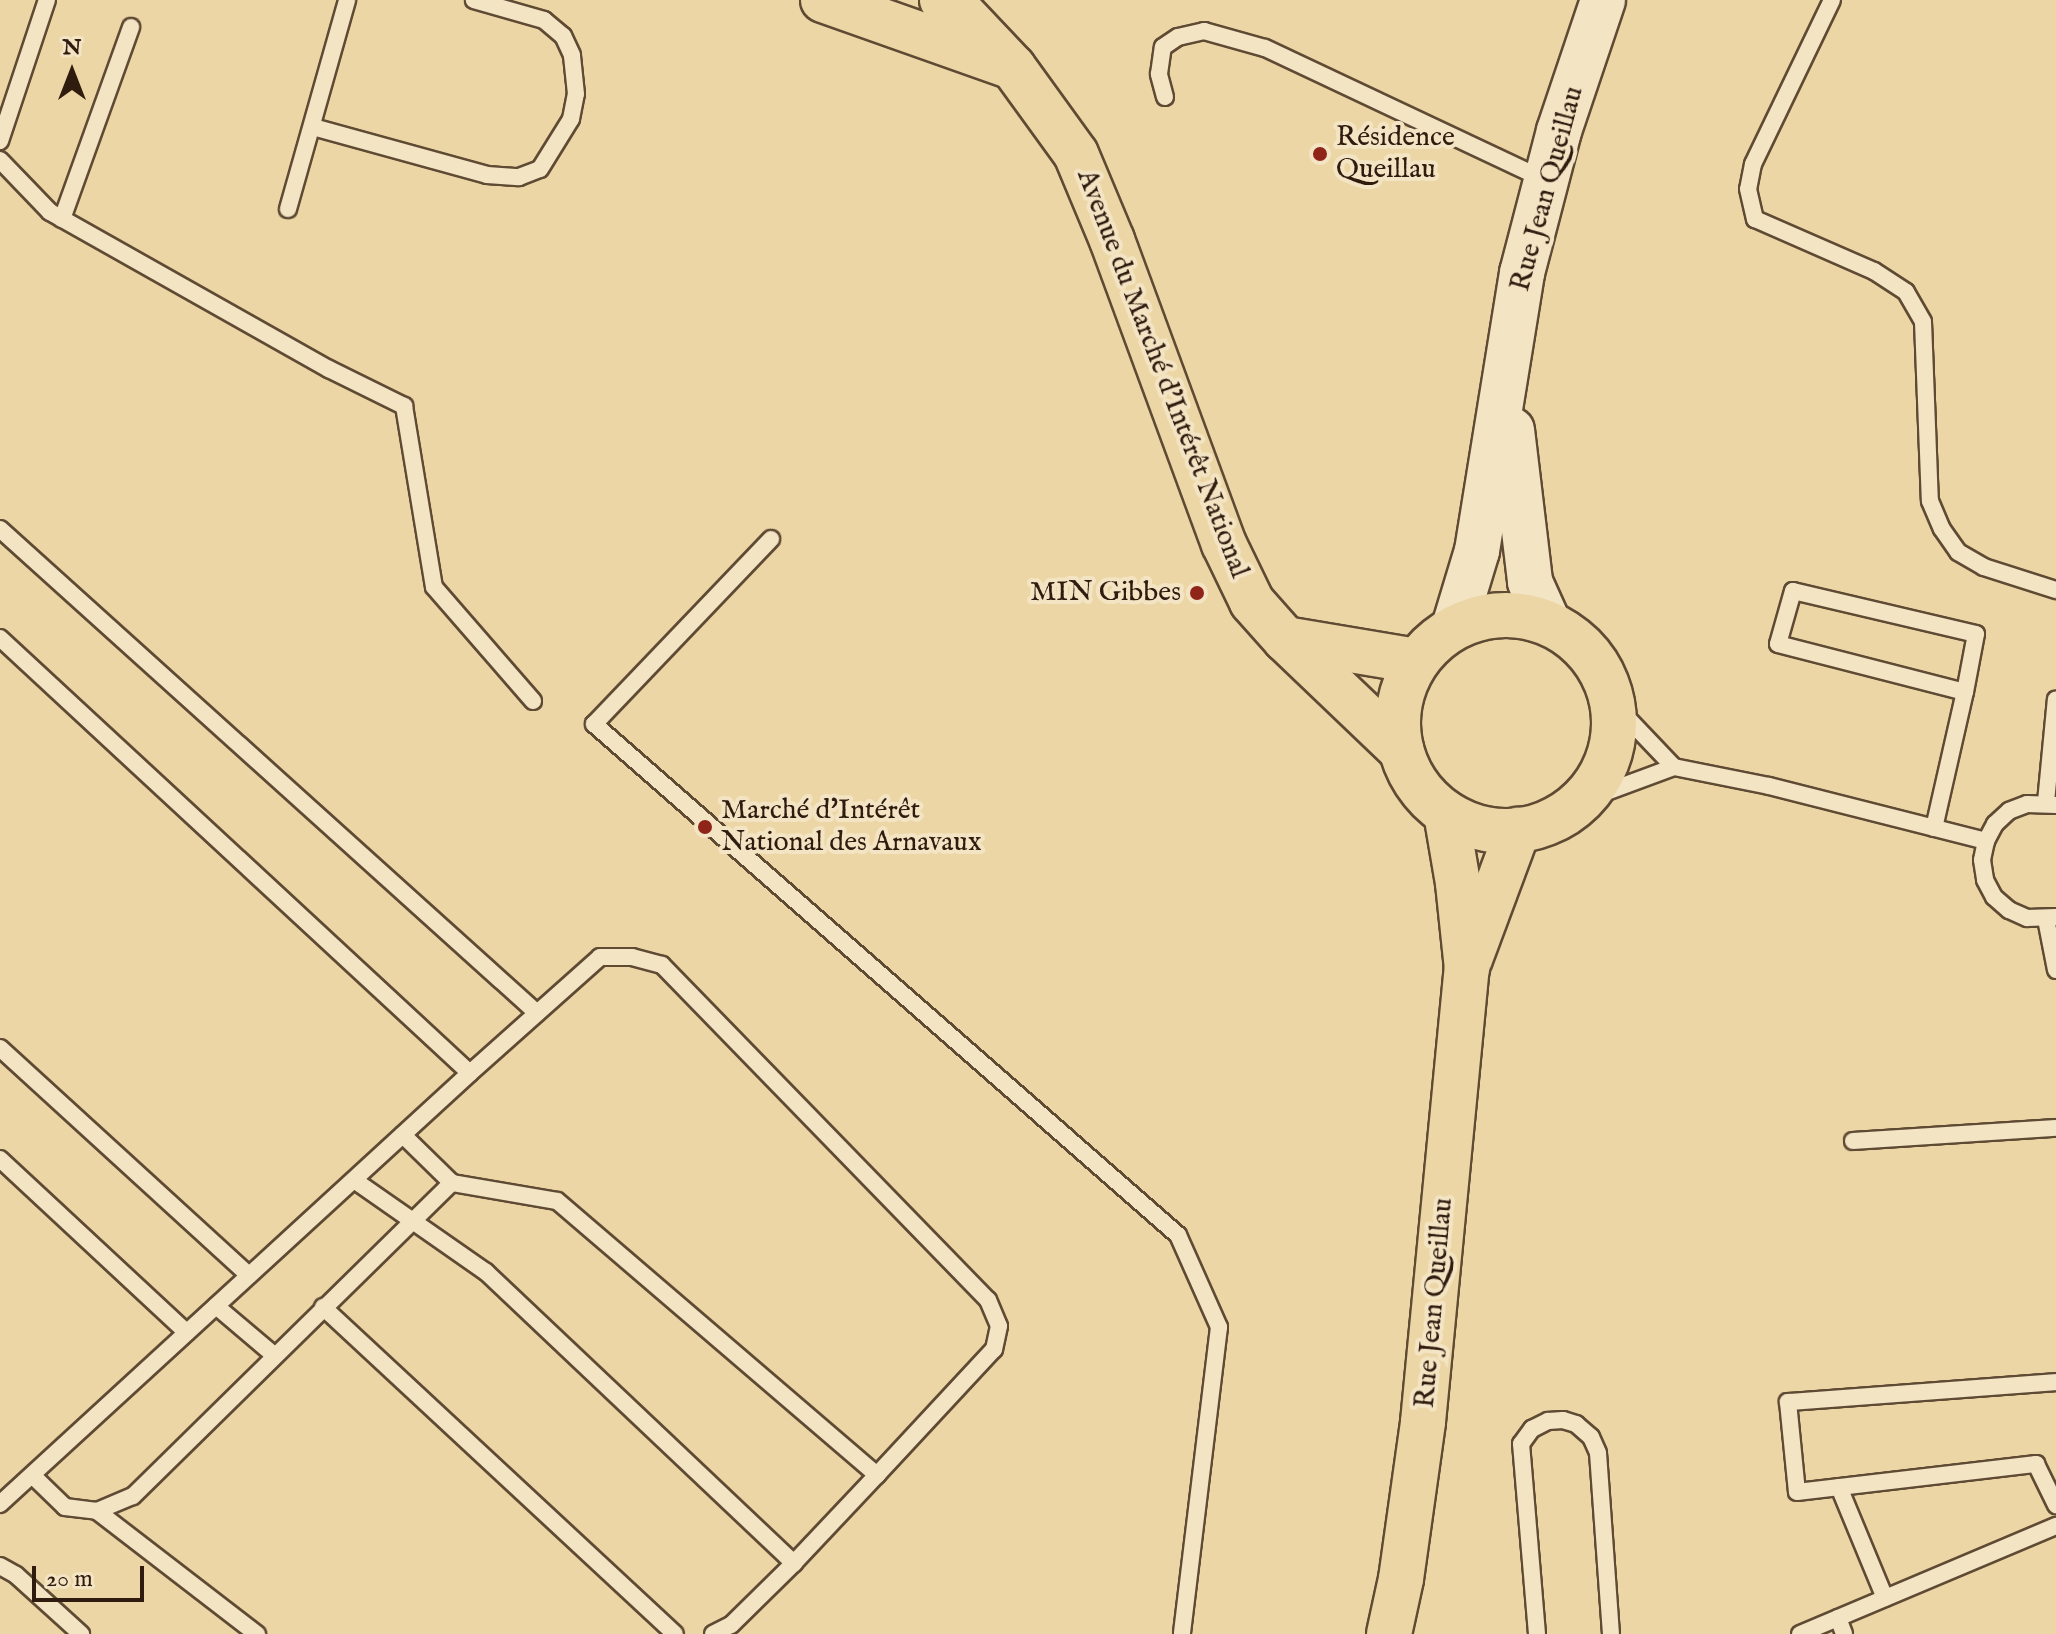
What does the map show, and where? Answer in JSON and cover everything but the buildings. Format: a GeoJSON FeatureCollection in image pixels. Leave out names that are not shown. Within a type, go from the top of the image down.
{"type":"FeatureCollection","features":[{"type":"Feature","properties":{"kind":"main road"},"geometry":{"type":"LineString","coordinates":[[823,0],[1013,67]]}},
{"type":"Feature","properties":{"kind":"main road","name":"Avenue du Marché d'Intérêt National"},"geometry":{"type":"LineString","coordinates":[[942,0],[959,10],[1013,67],[1076,154],[1112,240],[1224,544],[1252,602],[1285,639],[1401,750]]}},
{"type":"Feature","properties":{"kind":"main road","name":"Rue Jean Queillau"},"geometry":{"type":"LineString","coordinates":[[1454,627],[1477,551],[1522,273],[1546,181],[1603,0]]}},
{"type":"Feature","properties":{"kind":"main road","name":"Rue Jean Queillau"},"geometry":{"type":"LineString","coordinates":[[1506,380],[1530,582],[1548,622]]}},
{"type":"Feature","properties":{"kind":"main road"},"geometry":{"type":"LineString","coordinates":[[1510,614],[1548,622],[1584,647],[1597,663],[1613,703],[1613,745],[1606,766],[1582,801],[1552,821],[1518,830],[1481,828],[1446,813],[1418,786],[1401,750],[1399,704],[1416,661],[1454,627],[1472,620],[1510,614]]}},
{"type":"Feature","properties":{"kind":"main road"},"geometry":{"type":"LineString","coordinates":[[1285,639],[1416,661]]}},
{"type":"Feature","properties":{"kind":"main road","name":"Rue Jean Queillau"},"geometry":{"type":"LineString","coordinates":[[1389,1634],[1401,1579],[1423,1422],[1467,969],[1458,883],[1446,813]]}},
{"type":"Feature","properties":{"kind":"main road","name":"Rue Jean Queillau"},"geometry":{"type":"LineString","coordinates":[[1467,969],[1518,830]]}},
{"type":"Feature","properties":{"kind":"lane"},"geometry":{"type":"LineString","coordinates":[[0,141],[47,0]]}},
{"type":"Feature","properties":{"kind":"lane"},"geometry":{"type":"LineString","coordinates":[[288,209],[347,0]]}},
{"type":"Feature","properties":{"kind":"lane"},"geometry":{"type":"LineString","coordinates":[[313,127],[487,175],[519,177],[540,169],[571,119],[576,94],[572,55],[563,36],[544,20],[474,0]]}},
{"type":"Feature","properties":{"kind":"lane"},"geometry":{"type":"LineString","coordinates":[[1832,0],[1753,164],[1748,189],[1755,219],[1874,271],[1906,292],[1923,322],[1930,501],[1942,529],[1958,552],[1984,567],[2056,590]]}},
{"type":"Feature","properties":{"kind":"lane"},"geometry":{"type":"LineString","coordinates":[[62,219],[131,27]]}},
{"type":"Feature","properties":{"kind":"lane"},"geometry":{"type":"LineString","coordinates":[[1165,97],[1159,74],[1163,47],[1178,37],[1204,31],[1265,48],[1546,181]]}},
{"type":"Feature","properties":{"kind":"lane"},"geometry":{"type":"LineString","coordinates":[[0,160],[50,212],[329,369],[404,406],[434,587],[533,701]]}},
{"type":"Feature","properties":{"kind":"lane"},"geometry":{"type":"LineString","coordinates":[[0,529],[537,1013]]}},
{"type":"Feature","properties":{"kind":"lane"},"geometry":{"type":"LineString","coordinates":[[771,539],[594,724],[1178,1235],[1219,1327],[1182,1634]]}},
{"type":"Feature","properties":{"kind":"lane"},"geometry":{"type":"LineString","coordinates":[[1934,828],[1965,692],[1976,634],[1793,591],[1778,644],[1965,692]]}},
{"type":"Feature","properties":{"kind":"lane"},"geometry":{"type":"LineString","coordinates":[[0,638],[470,1073]]}},
{"type":"Feature","properties":{"kind":"lane"},"geometry":{"type":"LineString","coordinates":[[2056,699],[2051,803],[2027,804],[2009,811],[1995,824],[1986,841],[1982,860],[1985,880],[1994,897],[2009,910],[2027,918],[2051,918],[2056,970]]}},
{"type":"Feature","properties":{"kind":"lane"},"geometry":{"type":"LineString","coordinates":[[1613,703],[1674,767]]}},
{"type":"Feature","properties":{"kind":"lane"},"geometry":{"type":"LineString","coordinates":[[1582,801],[1674,767],[1769,786],[1986,841]]}},
{"type":"Feature","properties":{"kind":"lane"},"geometry":{"type":"LineString","coordinates":[[0,1504],[600,957],[632,957],[662,965],[988,1300],[999,1326],[994,1349],[877,1475],[731,1625],[713,1634]]}},
{"type":"Feature","properties":{"kind":"lane"},"geometry":{"type":"LineString","coordinates":[[0,1048],[249,1275]]}},
{"type":"Feature","properties":{"kind":"lane"},"geometry":{"type":"LineString","coordinates":[[1853,1141],[2056,1128]]}},
{"type":"Feature","properties":{"kind":"lane"},"geometry":{"type":"LineString","coordinates":[[403,1135],[452,1183],[557,1201],[877,1475]]}},
{"type":"Feature","properties":{"kind":"lane"},"geometry":{"type":"LineString","coordinates":[[0,1159],[187,1333]]}},
{"type":"Feature","properties":{"kind":"lane"},"geometry":{"type":"LineString","coordinates":[[354,1180],[486,1272],[794,1563]]}},
{"type":"Feature","properties":{"kind":"lane"},"geometry":{"type":"LineString","coordinates":[[32,1475],[65,1507],[97,1511],[133,1496],[452,1183]]}},
{"type":"Feature","properties":{"kind":"lane"},"geometry":{"type":"LineString","coordinates":[[216,1306],[274,1355]]}},
{"type":"Feature","properties":{"kind":"lane"},"geometry":{"type":"LineString","coordinates":[[323,1307],[675,1634]]}},
{"type":"Feature","properties":{"kind":"lane"},"geometry":{"type":"LineString","coordinates":[[2056,1382],[1788,1402],[1797,1492],[2036,1464],[2056,1505]]}},
{"type":"Feature","properties":{"kind":"lane"},"geometry":{"type":"LineString","coordinates":[[1537,1634],[1521,1444],[1532,1429],[1548,1421],[1563,1420],[1576,1424],[1591,1437],[1598,1453],[1611,1634]]}},
{"type":"Feature","properties":{"kind":"lane"},"geometry":{"type":"LineString","coordinates":[[1839,1487],[1885,1598]]}},
{"type":"Feature","properties":{"kind":"lane"},"geometry":{"type":"LineString","coordinates":[[97,1511],[257,1634]]}},
{"type":"Feature","properties":{"kind":"lane"},"geometry":{"type":"LineString","coordinates":[[1800,1634],[1841,1626],[1885,1598],[2056,1526]]}},
{"type":"Feature","properties":{"kind":"lane"},"geometry":{"type":"LineString","coordinates":[[0,1566],[16,1575],[81,1634]]}},
{"type":"Feature","properties":{"kind":"place","name":"Résidence Queillau"},"geometry":{"type":"Point","coordinates":[1320,154]}},
{"type":"Feature","properties":{"kind":"place","name":"MIN Gibbes"},"geometry":{"type":"Point","coordinates":[1197,593]}},
{"type":"Feature","properties":{"kind":"place","name":"Marché d'Intérêt National des Arnavaux"},"geometry":{"type":"Point","coordinates":[705,827]}}]}
